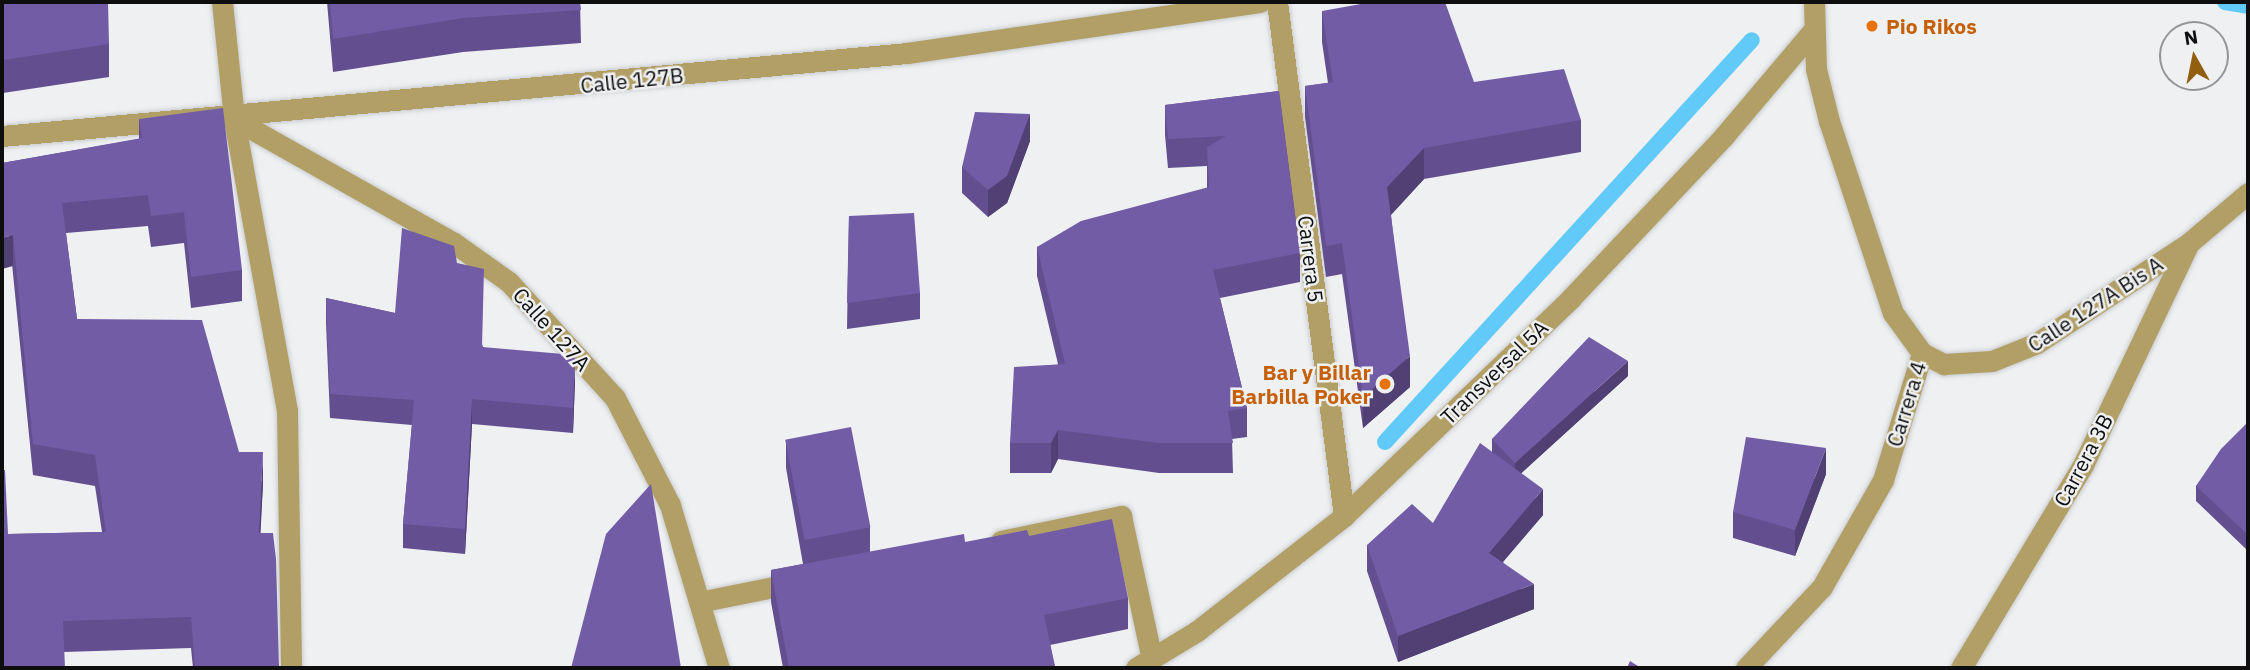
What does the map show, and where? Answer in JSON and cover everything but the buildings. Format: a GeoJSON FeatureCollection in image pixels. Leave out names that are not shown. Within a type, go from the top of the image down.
{"type":"FeatureCollection","features":[{"type":"Feature","properties":{"kind":"street"},"geometry":{"type":"LineString","coordinates":[[222,2],[234,119],[287,411],[291,668]]}},
{"type":"Feature","properties":{"kind":"street","name":"Calle 127B"},"geometry":{"type":"LineString","coordinates":[[2,136],[234,119],[907,54],[1259,2]]}},
{"type":"Feature","properties":{"kind":"street","name":"Carrera 5"},"geometry":{"type":"LineString","coordinates":[[1277,2],[1344,516]]}},
{"type":"Feature","properties":{"kind":"street","name":"Carrera 4"},"geometry":{"type":"LineString","coordinates":[[1746,668],[1822,587],[1883,480],[1923,353],[1893,313],[1829,121],[1812,32],[1814,2]]}},
{"type":"Feature","properties":{"kind":"street","name":"Transversal 5A"},"geometry":{"type":"LineString","coordinates":[[1144,664],[1344,516],[1572,298],[1724,136],[1812,32]]}},
{"type":"Feature","properties":{"kind":"street","name":"Calle 127A"},"geometry":{"type":"LineString","coordinates":[[234,119],[454,243],[509,282],[615,398],[670,505],[704,601],[719,668]]}},
{"type":"Feature","properties":{"kind":"street","name":"Calle 127A Bis A"},"geometry":{"type":"LineString","coordinates":[[1923,353],[1944,364],[2013,356],[2189,243],[2248,193]]}},
{"type":"Feature","properties":{"kind":"street","name":"Carrera 3B"},"geometry":{"type":"LineString","coordinates":[[1961,668],[2083,465],[2189,243]]}},
{"type":"Feature","properties":{"kind":"street"},"geometry":{"type":"LineString","coordinates":[[973,546],[1121,516],[1144,664]]}},
{"type":"Feature","properties":{"kind":"street"},"geometry":{"type":"LineString","coordinates":[[704,601],[825,576]]}},
{"type":"Feature","properties":{"kind":"waterway"},"geometry":{"type":"LineString","coordinates":[[2225,2],[2248,6]]}},
{"type":"Feature","properties":{"kind":"waterway"},"geometry":{"type":"LineString","coordinates":[[1385,442],[1752,40]]}},
{"type":"Feature","properties":{"kind":"place","name":"Pio Rikos"},"geometry":{"type":"Point","coordinates":[1872,26]}},
{"type":"Feature","properties":{"kind":"place","name":"Bar y Billar Barbilla Poker"},"geometry":{"type":"Point","coordinates":[1385,384]}}]}
